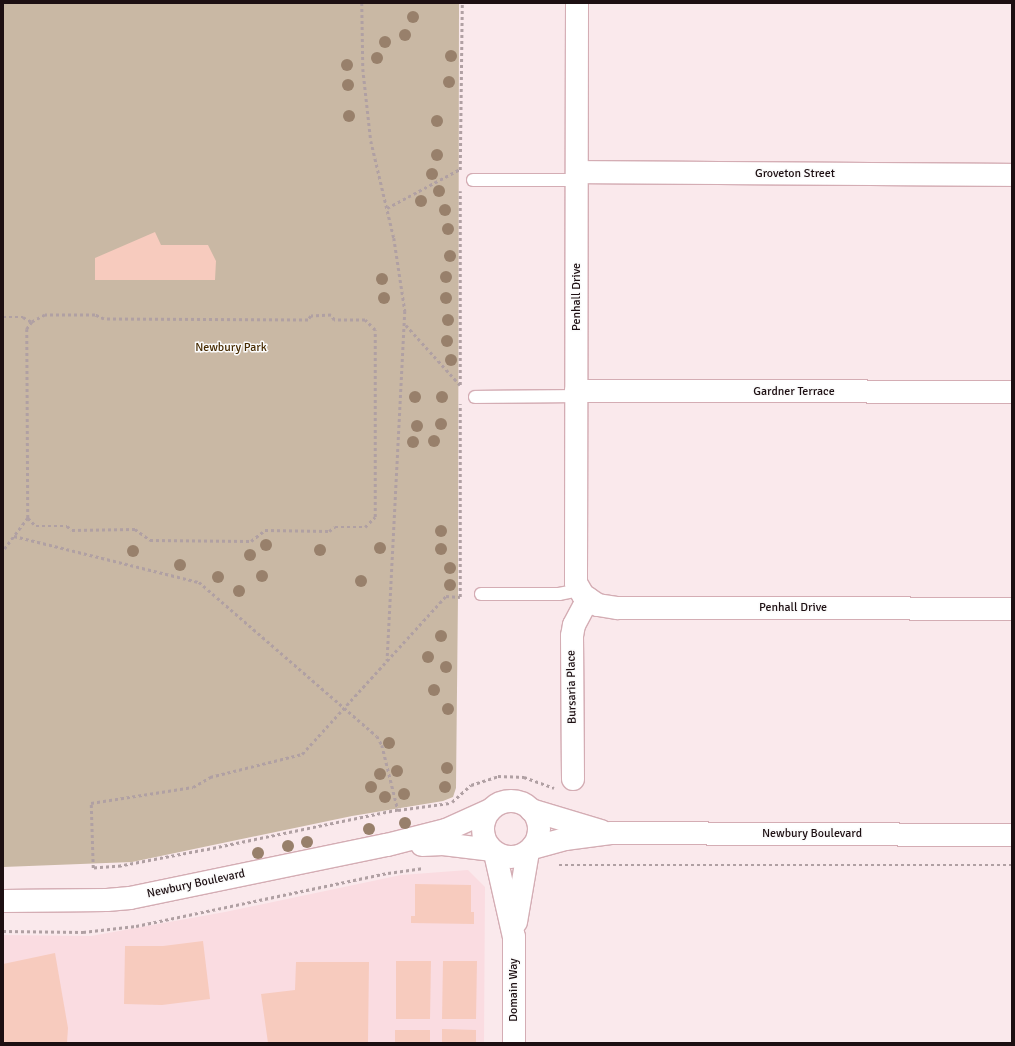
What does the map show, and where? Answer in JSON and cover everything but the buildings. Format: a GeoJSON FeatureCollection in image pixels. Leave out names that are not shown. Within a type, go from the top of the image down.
{"type":"FeatureCollection","features":[{"type":"Feature","properties":{"kind":"street","name":"Penhall Drive"},"geometry":{"type":"LineString","coordinates":[[577,3],[576,568],[584,594],[598,605],[618,608],[1012,609]]}},
{"type":"Feature","properties":{"kind":"street","name":"Groveton Street"},"geometry":{"type":"LineString","coordinates":[[577,176],[1012,175]]}},
{"type":"Feature","properties":{"kind":"street","name":"Gardner Terrace"},"geometry":{"type":"LineString","coordinates":[[576,394],[1012,392]]}},
{"type":"Feature","properties":{"kind":"street","name":"Bursaria Place"},"geometry":{"type":"LineString","coordinates":[[574,780],[572,636],[574,624],[584,594]]}},
{"type":"Feature","properties":{"kind":"street"},"geometry":{"type":"LineString","coordinates":[[510,801],[519,802],[531,810],[538,820],[539,832],[530,850],[512,858],[493,852],[484,840],[482,828],[488,811],[500,803],[510,801]]}},
{"type":"Feature","properties":{"kind":"street","name":"Newbury Boulevard"},"geometry":{"type":"LineString","coordinates":[[531,810],[611,833]]}},
{"type":"Feature","properties":{"kind":"street","name":"Newbury Boulevard"},"geometry":{"type":"LineString","coordinates":[[3,901],[107,900],[130,898],[387,845],[446,830],[488,811]]}},
{"type":"Feature","properties":{"kind":"street","name":"Newbury Boulevard"},"geometry":{"type":"LineString","coordinates":[[530,850],[565,839],[611,833],[1012,835]]}},
{"type":"Feature","properties":{"kind":"street","name":"Newbury Boulevard"},"geometry":{"type":"LineString","coordinates":[[387,845],[443,844],[493,852]]}},
{"type":"Feature","properties":{"kind":"street","name":"Domain Way"},"geometry":{"type":"LineString","coordinates":[[514,937],[530,850]]}},
{"type":"Feature","properties":{"kind":"street","name":"Domain Way"},"geometry":{"type":"LineString","coordinates":[[493,852],[508,900],[514,937],[514,1043]]}},
{"type":"Feature","properties":{"kind":"lane","name":"Groveton Street"},"geometry":{"type":"LineString","coordinates":[[473,180],[577,176]]}},
{"type":"Feature","properties":{"kind":"lane","name":"Gardner Terrace"},"geometry":{"type":"LineString","coordinates":[[475,397],[576,394]]}},
{"type":"Feature","properties":{"kind":"lane"},"geometry":{"type":"LineString","coordinates":[[481,594],[584,594]]}},
{"type":"Feature","properties":{"kind":"path"},"geometry":{"type":"LineString","coordinates":[[362,3],[366,103],[371,142],[387,208],[401,279],[405,324],[387,661]]}},
{"type":"Feature","properties":{"kind":"path"},"geometry":{"type":"LineString","coordinates":[[460,175],[462,3]]}},
{"type":"Feature","properties":{"kind":"path"},"geometry":{"type":"LineString","coordinates":[[387,208],[460,168]]}},
{"type":"Feature","properties":{"kind":"path"},"geometry":{"type":"LineString","coordinates":[[460,189],[460,392]]}},
{"type":"Feature","properties":{"kind":"path"},"geometry":{"type":"LineString","coordinates":[[3,551],[28,518],[27,330],[32,322],[45,315],[95,315],[104,319],[292,320],[331,315],[334,320],[365,320],[375,330],[375,517],[365,527],[335,527],[329,530],[265,530],[251,541],[150,540],[136,529],[72,530],[67,526],[36,526],[28,518]]}},
{"type":"Feature","properties":{"kind":"path"},"geometry":{"type":"LineString","coordinates":[[3,317],[23,317],[32,322]]}},
{"type":"Feature","properties":{"kind":"path"},"geometry":{"type":"LineString","coordinates":[[405,324],[460,385]]}},
{"type":"Feature","properties":{"kind":"path"},"geometry":{"type":"LineString","coordinates":[[452,803],[398,810],[121,866],[93,868],[91,803],[129,795],[192,787],[210,777],[293,758],[307,751],[446,596],[460,597],[460,399]]}},
{"type":"Feature","properties":{"kind":"path"},"geometry":{"type":"LineString","coordinates":[[14,536],[199,582],[345,708],[379,741],[398,810]]}},
{"type":"Feature","properties":{"kind":"path"},"geometry":{"type":"LineString","coordinates":[[560,865],[1012,865]]}},
{"type":"Feature","properties":{"kind":"path"},"geometry":{"type":"LineString","coordinates":[[3,931],[83,932],[136,926],[388,873],[426,868]]}},
{"type":"Feature","properties":{"kind":"shaded area"},"geometry":{"type":"Polygon","coordinates":[[[468,870],[485,887],[484,1043],[3,1043],[3,935],[91,936],[225,912],[401,875],[468,870]]]}},
{"type":"Feature","properties":{"kind":"green space","name":"Newbury Park"},"geometry":{"type":"Polygon","coordinates":[[[3,3],[459,3],[458,594],[456,788],[453,797],[443,801],[352,816],[132,862],[3,867],[3,3]]]}}]}
